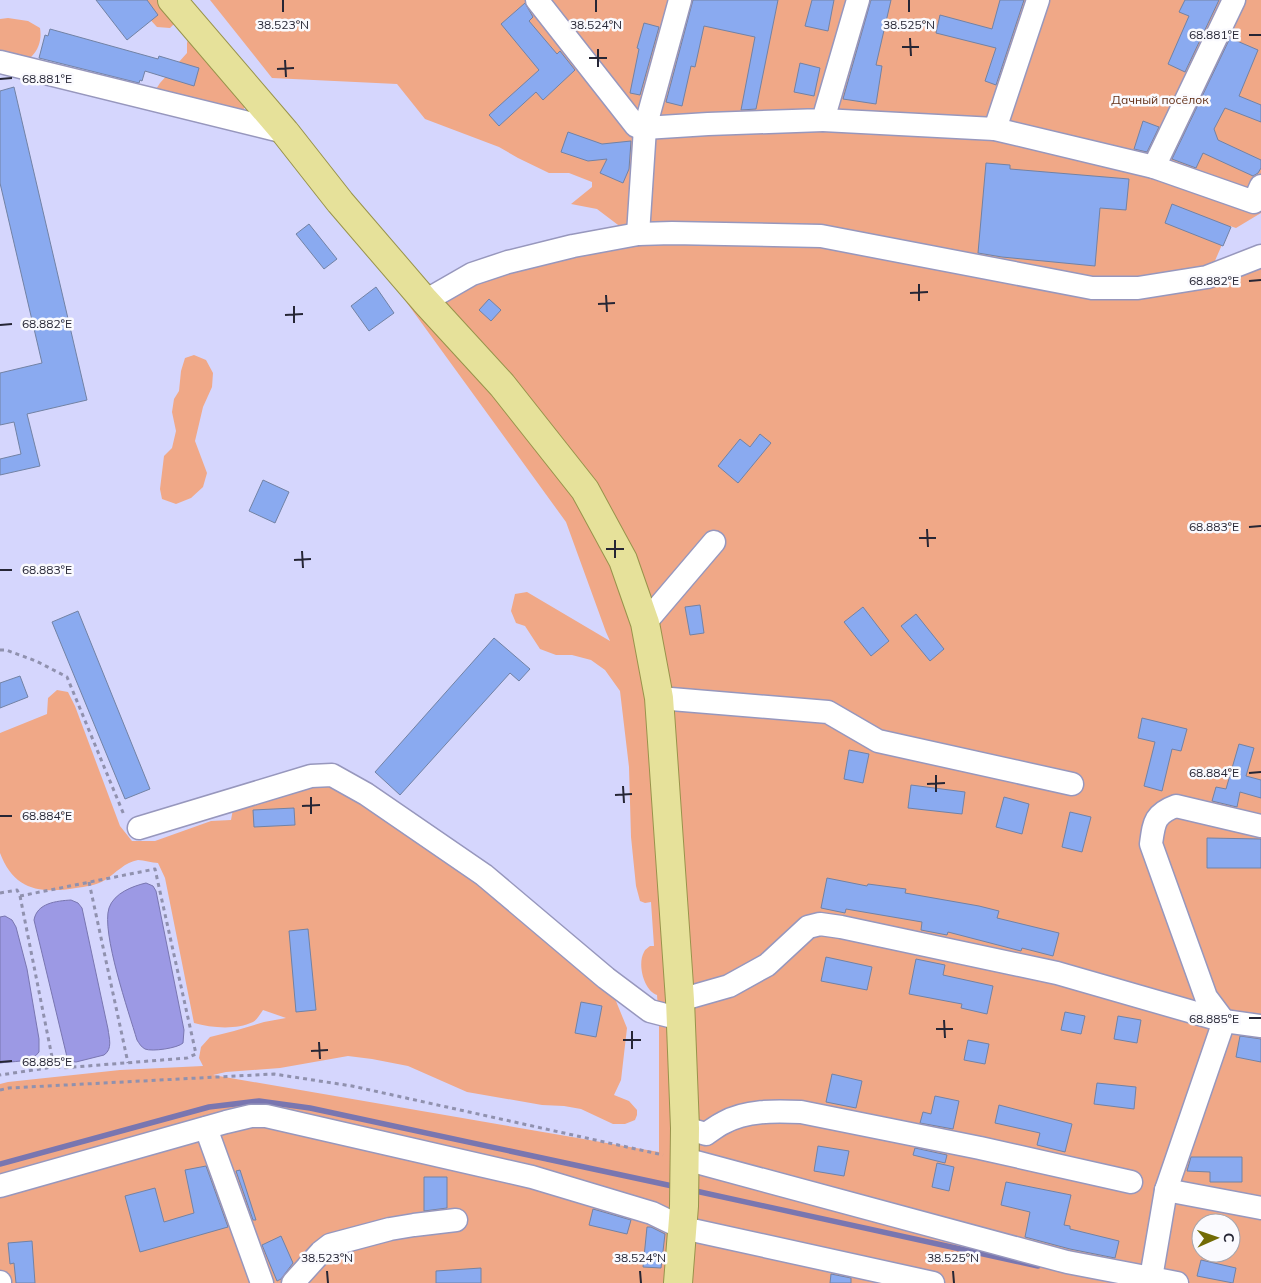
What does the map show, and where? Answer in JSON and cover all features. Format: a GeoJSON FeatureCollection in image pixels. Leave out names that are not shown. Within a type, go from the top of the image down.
{"type":"FeatureCollection","features":[{"type":"Feature","properties":{"kind":"main road"},"geometry":{"type":"LineString","coordinates":[[172,0],[285,132],[340,202],[502,385],[585,490],[623,560],[645,623],[659,698],[680,1010],[685,1128],[683,1217],[678,1283]]}},
{"type":"Feature","properties":{"kind":"street"},"geometry":{"type":"LineString","coordinates":[[537,0],[636,126],[645,128],[823,120],[996,129],[1154,167],[1254,202],[1261,186]]}},
{"type":"Feature","properties":{"kind":"street"},"geometry":{"type":"LineString","coordinates":[[638,234],[645,128],[680,0]]}},
{"type":"Feature","properties":{"kind":"street"},"geometry":{"type":"LineString","coordinates":[[823,120],[858,0]]}},
{"type":"Feature","properties":{"kind":"street"},"geometry":{"type":"LineString","coordinates":[[996,129],[1038,0]]}},
{"type":"Feature","properties":{"kind":"street"},"geometry":{"type":"LineString","coordinates":[[1154,167],[1234,0]]}},
{"type":"Feature","properties":{"kind":"street"},"geometry":{"type":"LineString","coordinates":[[0,62],[285,132]]}},
{"type":"Feature","properties":{"kind":"street"},"geometry":{"type":"LineString","coordinates":[[426,301],[472,274],[508,262],[573,246],[638,234],[821,236],[1092,288],[1138,288],[1207,278],[1261,256]]}},
{"type":"Feature","properties":{"kind":"street"},"geometry":{"type":"LineString","coordinates":[[645,623],[714,542]]}},
{"type":"Feature","properties":{"kind":"street"},"geometry":{"type":"LineString","coordinates":[[659,698],[828,712],[878,741],[1072,784]]}},
{"type":"Feature","properties":{"kind":"street"},"geometry":{"type":"LineString","coordinates":[[139,828],[311,776],[332,775],[366,794],[484,875],[606,978],[650,1011],[680,1010],[729,986],[768,965],[808,927],[820,924],[1057,973],[1224,1021],[1261,1026]]}},
{"type":"Feature","properties":{"kind":"street"},"geometry":{"type":"LineString","coordinates":[[1224,1021],[1206,997],[1151,844],[1154,820],[1166,809],[1176,806],[1261,826]]}},
{"type":"Feature","properties":{"kind":"street"},"geometry":{"type":"LineString","coordinates":[[1151,1278],[1166,1190],[1224,1021]]}},
{"type":"Feature","properties":{"kind":"street"},"geometry":{"type":"LineString","coordinates":[[685,1128],[706,1134],[723,1122],[751,1113],[774,1111],[801,1112],[980,1148],[1131,1182]]}},
{"type":"Feature","properties":{"kind":"street"},"geometry":{"type":"LineString","coordinates":[[0,1186],[251,1116],[274,1117],[532,1177],[652,1213],[683,1217],[926,1282]]}},
{"type":"Feature","properties":{"kind":"street"},"geometry":{"type":"LineString","coordinates":[[206,1128],[262,1283]]}},
{"type":"Feature","properties":{"kind":"street"},"geometry":{"type":"LineString","coordinates":[[685,1166],[1067,1262],[1176,1283]]}},
{"type":"Feature","properties":{"kind":"street"},"geometry":{"type":"LineString","coordinates":[[1166,1190],[1261,1208]]}},
{"type":"Feature","properties":{"kind":"street"},"geometry":{"type":"LineString","coordinates":[[292,1283],[330,1245],[414,1225],[456,1220]]}},
{"type":"Feature","properties":{"kind":"path"},"geometry":{"type":"LineString","coordinates":[[0,650],[6,650],[36,661],[67,677],[125,817],[139,828]]}},
{"type":"Feature","properties":{"kind":"path"},"geometry":{"type":"LineString","coordinates":[[0,893],[17,890],[20,896],[53,1062],[58,1067],[187,1058],[196,1054],[155,869],[20,896]]}},
{"type":"Feature","properties":{"kind":"path"},"geometry":{"type":"LineString","coordinates":[[89,882],[128,1063]]}},
{"type":"Feature","properties":{"kind":"path"},"geometry":{"type":"LineString","coordinates":[[0,1075],[47,1068],[53,1062]]}},
{"type":"Feature","properties":{"kind":"path"},"geometry":{"type":"LineString","coordinates":[[0,1090],[274,1074],[352,1086],[685,1166]]}},
{"type":"Feature","properties":{"kind":"green space"},"geometry":{"type":"Polygon","coordinates":[[[132,0],[184,0],[177,21],[170,28],[157,27],[132,0]]]}},
{"type":"Feature","properties":{"kind":"green space","name":"Дачный посёлок"},"geometry":{"type":"Polygon","coordinates":[[[210,0],[1261,0],[1261,213],[1236,228],[1230,226],[1208,277],[1261,256],[1261,1283],[0,1283],[0,1084],[120,1070],[203,1066],[199,1058],[201,1047],[210,1037],[286,1018],[263,1010],[254,1021],[246,1025],[216,1027],[194,1023],[165,878],[158,863],[140,860],[133,861],[105,880],[91,886],[63,890],[30,887],[13,875],[6,865],[0,853],[0,733],[47,714],[48,698],[57,690],[68,692],[75,706],[120,826],[132,841],[155,841],[211,821],[231,820],[234,804],[332,779],[461,860],[609,984],[627,1028],[621,1080],[614,1095],[629,1101],[637,1110],[637,1115],[635,1120],[625,1124],[613,1124],[581,1109],[542,1105],[467,1092],[408,1066],[348,1056],[280,1068],[226,1072],[213,1075],[659,1152],[659,1023],[657,995],[645,983],[641,963],[645,950],[650,946],[654,946],[651,902],[645,903],[640,901],[636,886],[631,837],[629,767],[620,691],[605,670],[591,660],[572,655],[556,655],[540,649],[525,626],[516,623],[511,611],[515,594],[527,592],[610,641],[566,522],[394,285],[426,301],[626,231],[597,209],[571,204],[592,187],[592,182],[569,173],[549,173],[499,147],[425,119],[397,84],[272,78],[210,0]]]}},
{"type":"Feature","properties":{"kind":"green space"},"geometry":{"type":"Polygon","coordinates":[[[8,18],[28,21],[40,28],[39,46],[33,56],[17,65],[0,65],[0,19],[8,18]]]}},
{"type":"Feature","properties":{"kind":"green space"},"geometry":{"type":"Polygon","coordinates":[[[191,30],[251,93],[237,119],[151,97],[160,83],[187,53],[187,43],[191,30]]]}},
{"type":"Feature","properties":{"kind":"green space"},"geometry":{"type":"Polygon","coordinates":[[[194,355],[206,360],[213,373],[212,387],[203,407],[195,441],[207,473],[203,487],[191,498],[176,504],[162,499],[160,489],[164,456],[172,448],[176,431],[172,412],[174,399],[179,391],[181,371],[185,358],[194,355]]]}},
{"type":"Feature","properties":{"kind":"shaded area"},"geometry":{"type":"Polygon","coordinates":[[[146,883],[153,886],[156,891],[184,1030],[183,1043],[159,1050],[145,1049],[137,1040],[117,973],[109,935],[108,919],[111,903],[119,894],[146,883]]]}},
{"type":"Feature","properties":{"kind":"shaded area"},"geometry":{"type":"Polygon","coordinates":[[[71,900],[78,903],[82,908],[110,1043],[109,1050],[104,1055],[76,1062],[69,1061],[67,1057],[34,920],[36,914],[43,906],[53,902],[71,900]]]}},
{"type":"Feature","properties":{"kind":"shaded area"},"geometry":{"type":"Polygon","coordinates":[[[5,916],[12,920],[16,927],[27,969],[39,1039],[39,1052],[36,1056],[27,1060],[0,1063],[0,917],[5,916]]]}},
{"type":"Feature","properties":{"kind":"building"},"geometry":{"type":"Polygon","coordinates":[[[96,0],[147,0],[158,15],[127,40],[96,0]]]}},
{"type":"Feature","properties":{"kind":"building"},"geometry":{"type":"Polygon","coordinates":[[[693,0],[778,0],[756,109],[741,110],[755,37],[704,26],[695,67],[691,66],[682,106],[666,102],[693,0]]]}},
{"type":"Feature","properties":{"kind":"building"},"geometry":{"type":"Polygon","coordinates":[[[812,0],[834,0],[828,31],[805,26],[812,0]]]}},
{"type":"Feature","properties":{"kind":"building"},"geometry":{"type":"Polygon","coordinates":[[[871,0],[891,0],[876,65],[882,66],[876,104],[843,99],[871,0]]]}},
{"type":"Feature","properties":{"kind":"building"},"geometry":{"type":"Polygon","coordinates":[[[1000,0],[1024,0],[996,85],[985,81],[996,48],[936,33],[940,15],[992,29],[1000,0]]]}},
{"type":"Feature","properties":{"kind":"building"},"geometry":{"type":"Polygon","coordinates":[[[1185,0],[1219,0],[1185,72],[1168,64],[1189,16],[1179,12],[1185,0]]]}},
{"type":"Feature","properties":{"kind":"building"},"geometry":{"type":"Polygon","coordinates":[[[525,3],[533,17],[529,21],[557,54],[560,51],[575,70],[543,100],[536,92],[499,126],[489,115],[539,70],[501,24],[525,3]]]}},
{"type":"Feature","properties":{"kind":"building"},"geometry":{"type":"Polygon","coordinates":[[[644,23],[659,27],[640,95],[630,93],[639,49],[637,48],[644,23]]]}},
{"type":"Feature","properties":{"kind":"building"},"geometry":{"type":"Polygon","coordinates":[[[50,29],[158,59],[159,56],[199,68],[194,86],[145,71],[142,81],[140,80],[139,83],[39,58],[45,35],[48,36],[50,29]]]}},
{"type":"Feature","properties":{"kind":"building"},"geometry":{"type":"Polygon","coordinates":[[[1230,38],[1258,50],[1239,96],[1261,105],[1261,122],[1225,108],[1214,129],[1218,140],[1261,160],[1261,168],[1253,176],[1203,153],[1196,168],[1172,159],[1230,38]]]}},
{"type":"Feature","properties":{"kind":"building"},"geometry":{"type":"Polygon","coordinates":[[[800,63],[820,68],[814,96],[794,92],[800,63]]]}},
{"type":"Feature","properties":{"kind":"building"},"geometry":{"type":"Polygon","coordinates":[[[14,87],[87,400],[27,414],[40,466],[0,475],[0,459],[21,454],[14,422],[0,425],[0,373],[42,363],[0,183],[0,91],[14,87]]]}},
{"type":"Feature","properties":{"kind":"building"},"geometry":{"type":"Polygon","coordinates":[[[1143,121],[1159,127],[1147,152],[1134,149],[1143,121]]]}},
{"type":"Feature","properties":{"kind":"building"},"geometry":{"type":"Polygon","coordinates":[[[568,132],[602,144],[631,141],[629,169],[623,183],[600,173],[607,159],[588,161],[561,152],[568,132]]]}},
{"type":"Feature","properties":{"kind":"building"},"geometry":{"type":"Polygon","coordinates":[[[986,163],[1010,165],[1010,169],[1129,179],[1126,210],[1100,208],[1095,266],[978,253],[986,163]]]}},
{"type":"Feature","properties":{"kind":"building"},"geometry":{"type":"Polygon","coordinates":[[[1172,204],[1231,227],[1223,246],[1165,223],[1172,204]]]}},
{"type":"Feature","properties":{"kind":"building"},"geometry":{"type":"Polygon","coordinates":[[[309,224],[337,259],[324,269],[296,234],[309,224]]]}},
{"type":"Feature","properties":{"kind":"building"},"geometry":{"type":"Polygon","coordinates":[[[376,287],[394,313],[369,331],[351,306],[376,287]]]}},
{"type":"Feature","properties":{"kind":"building"},"geometry":{"type":"Polygon","coordinates":[[[489,299],[501,310],[491,321],[479,310],[489,299]]]}},
{"type":"Feature","properties":{"kind":"building"},"geometry":{"type":"Polygon","coordinates":[[[760,434],[771,443],[738,483],[718,466],[740,439],[750,447],[760,434]]]}},
{"type":"Feature","properties":{"kind":"building"},"geometry":{"type":"Polygon","coordinates":[[[263,480],[289,492],[275,523],[249,511],[263,480]]]}},
{"type":"Feature","properties":{"kind":"building"},"geometry":{"type":"Polygon","coordinates":[[[700,605],[704,633],[690,635],[685,607],[700,605]]]}},
{"type":"Feature","properties":{"kind":"building"},"geometry":{"type":"Polygon","coordinates":[[[863,607],[889,641],[871,656],[844,622],[863,607]]]}},
{"type":"Feature","properties":{"kind":"building"},"geometry":{"type":"Polygon","coordinates":[[[78,611],[150,789],[125,799],[52,622],[78,611]]]}},
{"type":"Feature","properties":{"kind":"building"},"geometry":{"type":"Polygon","coordinates":[[[916,614],[944,649],[930,661],[901,626],[916,614]]]}},
{"type":"Feature","properties":{"kind":"building"},"geometry":{"type":"Polygon","coordinates":[[[494,638],[530,669],[519,681],[510,673],[400,795],[375,772],[494,638]]]}},
{"type":"Feature","properties":{"kind":"building"},"geometry":{"type":"Polygon","coordinates":[[[20,676],[28,697],[0,708],[0,683],[20,676]]]}},
{"type":"Feature","properties":{"kind":"building"},"geometry":{"type":"Polygon","coordinates":[[[1142,718],[1187,729],[1181,751],[1172,749],[1162,791],[1144,786],[1155,742],[1138,738],[1142,718]]]}},
{"type":"Feature","properties":{"kind":"building"},"geometry":{"type":"Polygon","coordinates":[[[1239,744],[1254,748],[1246,776],[1261,780],[1261,798],[1240,792],[1237,807],[1212,801],[1216,787],[1226,789],[1239,744]]]}},
{"type":"Feature","properties":{"kind":"building"},"geometry":{"type":"Polygon","coordinates":[[[849,750],[869,754],[863,783],[844,779],[849,750]]]}},
{"type":"Feature","properties":{"kind":"building"},"geometry":{"type":"Polygon","coordinates":[[[911,785],[965,792],[962,814],[908,808],[911,785]]]}},
{"type":"Feature","properties":{"kind":"building"},"geometry":{"type":"Polygon","coordinates":[[[1004,797],[1029,804],[1022,834],[996,827],[1004,797]]]}},
{"type":"Feature","properties":{"kind":"building"},"geometry":{"type":"Polygon","coordinates":[[[294,808],[295,825],[254,827],[253,810],[294,808]]]}},
{"type":"Feature","properties":{"kind":"building"},"geometry":{"type":"Polygon","coordinates":[[[1070,812],[1091,817],[1082,852],[1062,847],[1070,812]]]}},
{"type":"Feature","properties":{"kind":"building"},"geometry":{"type":"Polygon","coordinates":[[[1207,838],[1261,839],[1261,868],[1207,868],[1207,838]]]}},
{"type":"Feature","properties":{"kind":"building"},"geometry":{"type":"Polygon","coordinates":[[[827,878],[867,886],[868,884],[906,889],[905,893],[999,911],[997,918],[1059,933],[1053,956],[1022,948],[1021,951],[948,932],[947,935],[921,930],[922,922],[846,909],[845,913],[821,908],[827,878]]]}},
{"type":"Feature","properties":{"kind":"building"},"geometry":{"type":"Polygon","coordinates":[[[308,929],[316,1010],[296,1012],[289,931],[308,929]]]}},
{"type":"Feature","properties":{"kind":"building"},"geometry":{"type":"Polygon","coordinates":[[[826,957],[872,967],[867,990],[821,981],[826,957]]]}},
{"type":"Feature","properties":{"kind":"building"},"geometry":{"type":"Polygon","coordinates":[[[916,959],[945,965],[943,975],[993,986],[987,1014],[961,1008],[962,1004],[909,994],[916,959]]]}},
{"type":"Feature","properties":{"kind":"building"},"geometry":{"type":"Polygon","coordinates":[[[581,1002],[602,1006],[596,1037],[575,1033],[581,1002]]]}},
{"type":"Feature","properties":{"kind":"building"},"geometry":{"type":"Polygon","coordinates":[[[1065,1012],[1085,1016],[1081,1034],[1061,1030],[1065,1012]]]}},
{"type":"Feature","properties":{"kind":"building"},"geometry":{"type":"Polygon","coordinates":[[[1118,1016],[1141,1020],[1137,1043],[1114,1039],[1118,1016]]]}},
{"type":"Feature","properties":{"kind":"building"},"geometry":{"type":"Polygon","coordinates":[[[1240,1036],[1261,1039],[1261,1062],[1236,1057],[1240,1036]]]}},
{"type":"Feature","properties":{"kind":"building"},"geometry":{"type":"Polygon","coordinates":[[[968,1040],[989,1044],[985,1064],[964,1060],[968,1040]]]}},
{"type":"Feature","properties":{"kind":"building"},"geometry":{"type":"Polygon","coordinates":[[[832,1074],[862,1081],[856,1108],[826,1102],[832,1074]]]}},
{"type":"Feature","properties":{"kind":"building"},"geometry":{"type":"Polygon","coordinates":[[[1097,1083],[1136,1087],[1134,1109],[1094,1104],[1097,1083]]]}},
{"type":"Feature","properties":{"kind":"building"},"geometry":{"type":"Polygon","coordinates":[[[935,1096],[959,1101],[953,1129],[920,1123],[923,1112],[931,1114],[935,1096]]]}},
{"type":"Feature","properties":{"kind":"building"},"geometry":{"type":"Polygon","coordinates":[[[999,1105],[1072,1124],[1065,1152],[1037,1145],[1040,1133],[995,1123],[999,1105]]]}},
{"type":"Feature","properties":{"kind":"building"},"geometry":{"type":"Polygon","coordinates":[[[818,1146],[849,1151],[844,1176],[814,1171],[818,1146]]]}},
{"type":"Feature","properties":{"kind":"building"},"geometry":{"type":"Polygon","coordinates":[[[915,1148],[947,1155],[945,1163],[913,1155],[915,1148]]]}},
{"type":"Feature","properties":{"kind":"building"},"geometry":{"type":"Polygon","coordinates":[[[1191,1157],[1242,1157],[1242,1182],[1210,1182],[1210,1172],[1187,1171],[1191,1157]]]}},
{"type":"Feature","properties":{"kind":"building"},"geometry":{"type":"Polygon","coordinates":[[[937,1163],[954,1167],[949,1191],[932,1187],[937,1163]]]}},
{"type":"Feature","properties":{"kind":"building"},"geometry":{"type":"Polygon","coordinates":[[[206,1166],[228,1227],[140,1252],[125,1196],[155,1188],[164,1222],[194,1213],[185,1170],[206,1166]]]}},
{"type":"Feature","properties":{"kind":"building"},"geometry":{"type":"Polygon","coordinates":[[[240,1170],[256,1220],[253,1220],[236,1171],[240,1170]]]}},
{"type":"Feature","properties":{"kind":"building"},"geometry":{"type":"Polygon","coordinates":[[[424,1177],[447,1177],[447,1208],[424,1211],[424,1177]]]}},
{"type":"Feature","properties":{"kind":"building"},"geometry":{"type":"Polygon","coordinates":[[[1006,1182],[1071,1195],[1064,1225],[1070,1226],[1070,1229],[1119,1241],[1115,1258],[1025,1237],[1030,1212],[1001,1205],[1006,1182]]]}},
{"type":"Feature","properties":{"kind":"building"},"geometry":{"type":"Polygon","coordinates":[[[593,1209],[631,1220],[627,1234],[589,1225],[593,1209]]]}},
{"type":"Feature","properties":{"kind":"building"},"geometry":{"type":"Polygon","coordinates":[[[647,1227],[665,1234],[661,1268],[643,1267],[647,1227]]]}},
{"type":"Feature","properties":{"kind":"building"},"geometry":{"type":"Polygon","coordinates":[[[281,1236],[293,1263],[281,1279],[277,1281],[262,1245],[281,1236]]]}},
{"type":"Feature","properties":{"kind":"building"},"geometry":{"type":"Polygon","coordinates":[[[32,1241],[35,1283],[16,1283],[14,1263],[10,1264],[8,1243],[32,1241]]]}},
{"type":"Feature","properties":{"kind":"building"},"geometry":{"type":"Polygon","coordinates":[[[1200,1263],[1214,1263],[1236,1268],[1233,1283],[1197,1276],[1200,1263]]]}},
{"type":"Feature","properties":{"kind":"building"},"geometry":{"type":"Polygon","coordinates":[[[481,1268],[481,1283],[436,1283],[436,1271],[481,1268]]]}},
{"type":"Feature","properties":{"kind":"building"},"geometry":{"type":"Polygon","coordinates":[[[831,1274],[851,1278],[851,1283],[830,1283],[831,1274]]]}},
{"type":"Feature","properties":{"kind":"waterway"},"geometry":{"type":"LineString","coordinates":[[0,1164],[209,1107],[259,1101],[310,1108],[677,1187]]}},
{"type":"Feature","properties":{"kind":"waterway"},"geometry":{"type":"LineString","coordinates":[[691,1190],[1038,1266]]}}]}
